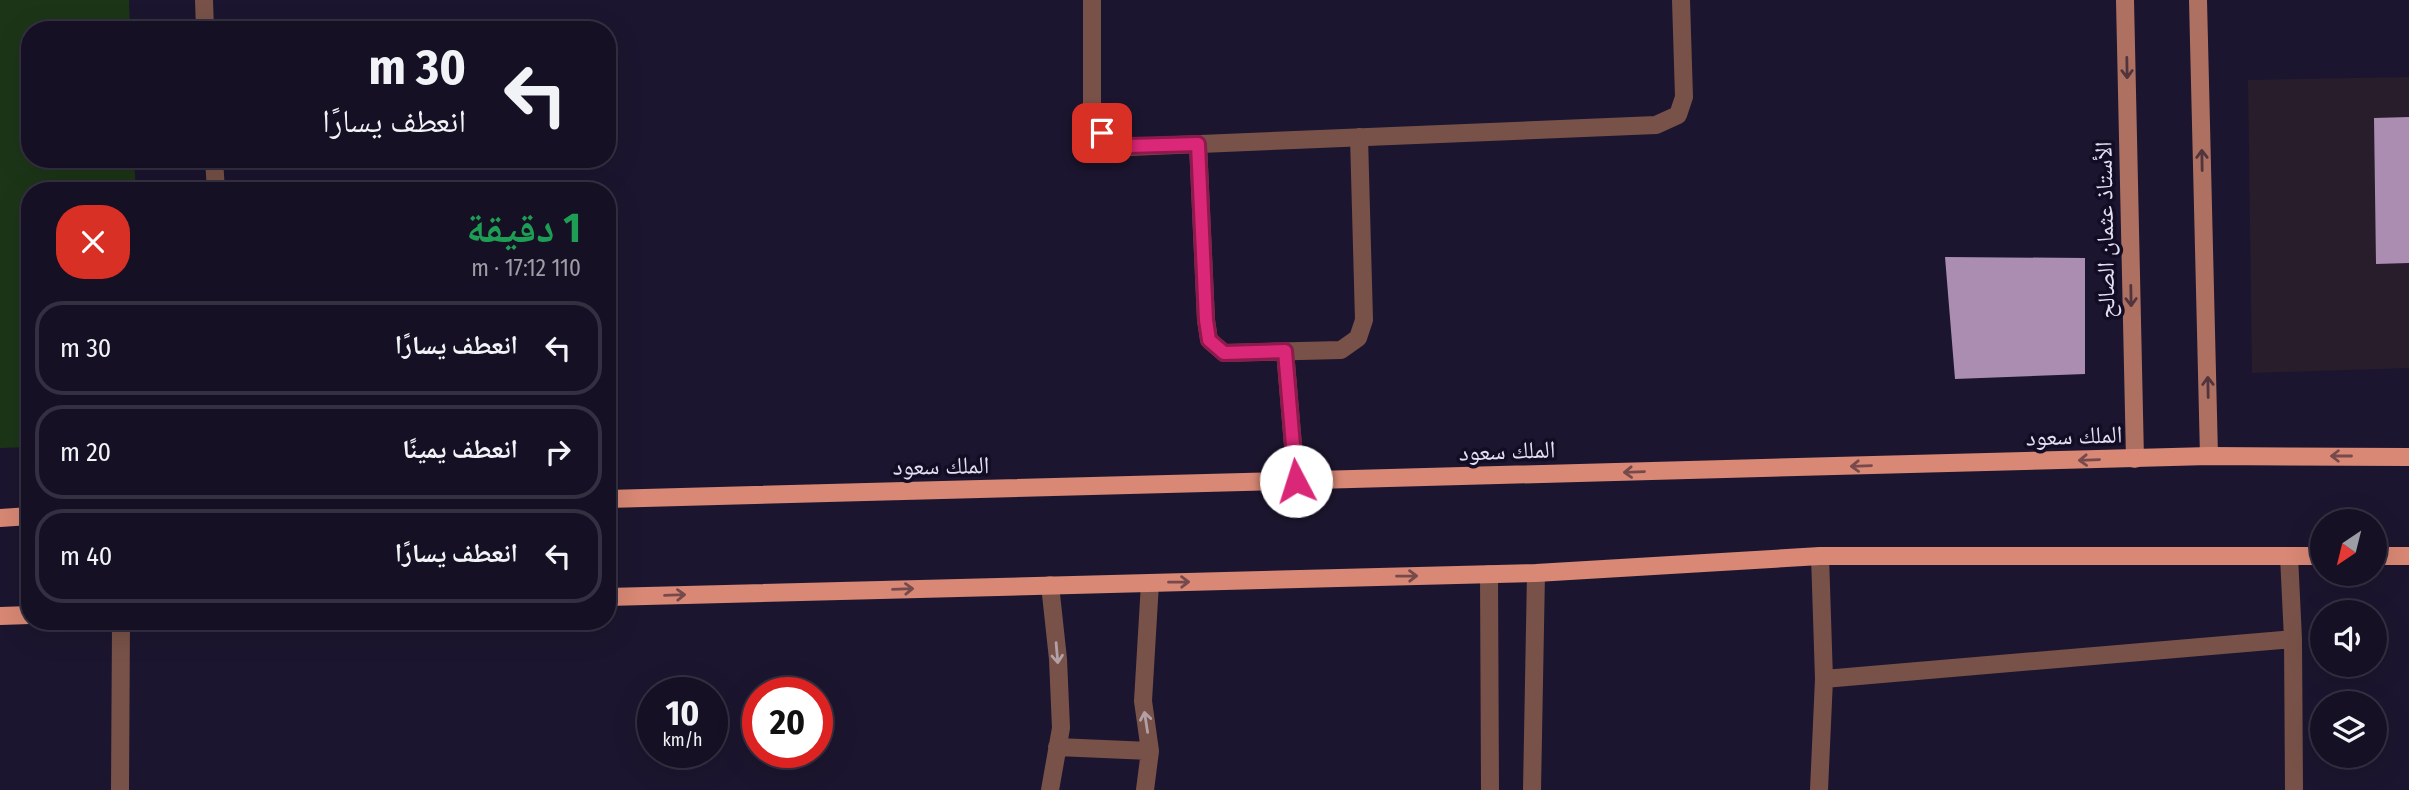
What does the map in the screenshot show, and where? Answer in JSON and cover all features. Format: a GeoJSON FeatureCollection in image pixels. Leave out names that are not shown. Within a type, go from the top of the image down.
{"type":"FeatureCollection","features":[{"type":"Feature","properties":{"kind":"main road","name":"الملك سعود"},"geometry":{"type":"LineString","coordinates":[[616,499],[2209,456],[2409,457]]}},
{"type":"Feature","properties":{"kind":"main road"},"geometry":{"type":"LineString","coordinates":[[0,517],[21,516]]}},
{"type":"Feature","properties":{"kind":"main road"},"geometry":{"type":"LineString","coordinates":[[616,597],[1536,573],[1821,556],[2310,556]]}},
{"type":"Feature","properties":{"kind":"main road"},"geometry":{"type":"LineString","coordinates":[[2387,556],[2409,556]]}},
{"type":"Feature","properties":{"kind":"main road"},"geometry":{"type":"LineString","coordinates":[[0,616],[21,615]]}},
{"type":"Feature","properties":{"kind":"street"},"geometry":{"type":"LineString","coordinates":[[204,0],[205,21]]}},
{"type":"Feature","properties":{"kind":"street"},"geometry":{"type":"LineString","coordinates":[[1092,0],[1092,113],[1102,133],[1129,146],[1656,125],[1678,115],[1684,97],[1681,0]]}},
{"type":"Feature","properties":{"kind":"street","name":"الأستاذ عثمان الصالح"},"geometry":{"type":"LineString","coordinates":[[2125,0],[2135,459]]}},
{"type":"Feature","properties":{"kind":"street"},"geometry":{"type":"LineString","coordinates":[[2198,0],[2209,456]]}},
{"type":"Feature","properties":{"kind":"street"},"geometry":{"type":"LineString","coordinates":[[1198,144],[1209,340],[1224,353],[1341,350],[1358,338],[1364,320],[1359,137]]}},
{"type":"Feature","properties":{"kind":"street"},"geometry":{"type":"LineString","coordinates":[[1285,351],[1296,481]]}},
{"type":"Feature","properties":{"kind":"street"},"geometry":{"type":"LineString","coordinates":[[1819,790],[1824,680],[1821,556]]}},
{"type":"Feature","properties":{"kind":"street"},"geometry":{"type":"LineString","coordinates":[[2289,556],[2293,639],[2294,790]]}},
{"type":"Feature","properties":{"kind":"street"},"geometry":{"type":"LineString","coordinates":[[1532,790],[1536,573]]}},
{"type":"Feature","properties":{"kind":"street"},"geometry":{"type":"LineString","coordinates":[[1489,574],[1490,790]]}},
{"type":"Feature","properties":{"kind":"street"},"geometry":{"type":"LineString","coordinates":[[1145,790],[1150,751],[1143,702],[1150,583]]}},
{"type":"Feature","properties":{"kind":"street"},"geometry":{"type":"LineString","coordinates":[[1050,585],[1058,659],[1061,728],[1050,790]]}},
{"type":"Feature","properties":{"kind":"street"},"geometry":{"type":"LineString","coordinates":[[120,790],[121,630]]}},
{"type":"Feature","properties":{"kind":"street"},"geometry":{"type":"LineString","coordinates":[[1824,680],[2293,639]]}},
{"type":"Feature","properties":{"kind":"street"},"geometry":{"type":"LineString","coordinates":[[1058,747],[1150,751]]}},
{"type":"Feature","properties":{"kind":"shaded area"},"geometry":{"type":"Polygon","coordinates":[[[2409,77],[2409,368],[2252,373],[2248,80],[2409,77]]]}},
{"type":"Feature","properties":{"kind":"green space"},"geometry":{"type":"Polygon","coordinates":[[[0,0],[129,0],[130,21],[21,21],[21,168],[135,168],[135,182],[21,182],[21,447],[0,448],[0,0]]]}},
{"type":"Feature","properties":{"kind":"building"},"geometry":{"type":"Polygon","coordinates":[[[2409,117],[2409,263],[2376,264],[2374,118],[2409,117]]]}},
{"type":"Feature","properties":{"kind":"building"},"geometry":{"type":"Polygon","coordinates":[[[1945,257],[2085,258],[2085,374],[1955,379],[1945,257]]]}},
{"type":"Feature","properties":{"kind":"route"},"geometry":{"type":"LineString","coordinates":[[1102,133],[1129,146],[1198,144],[1209,340],[1224,353],[1285,351],[1296,481]]}}]}
